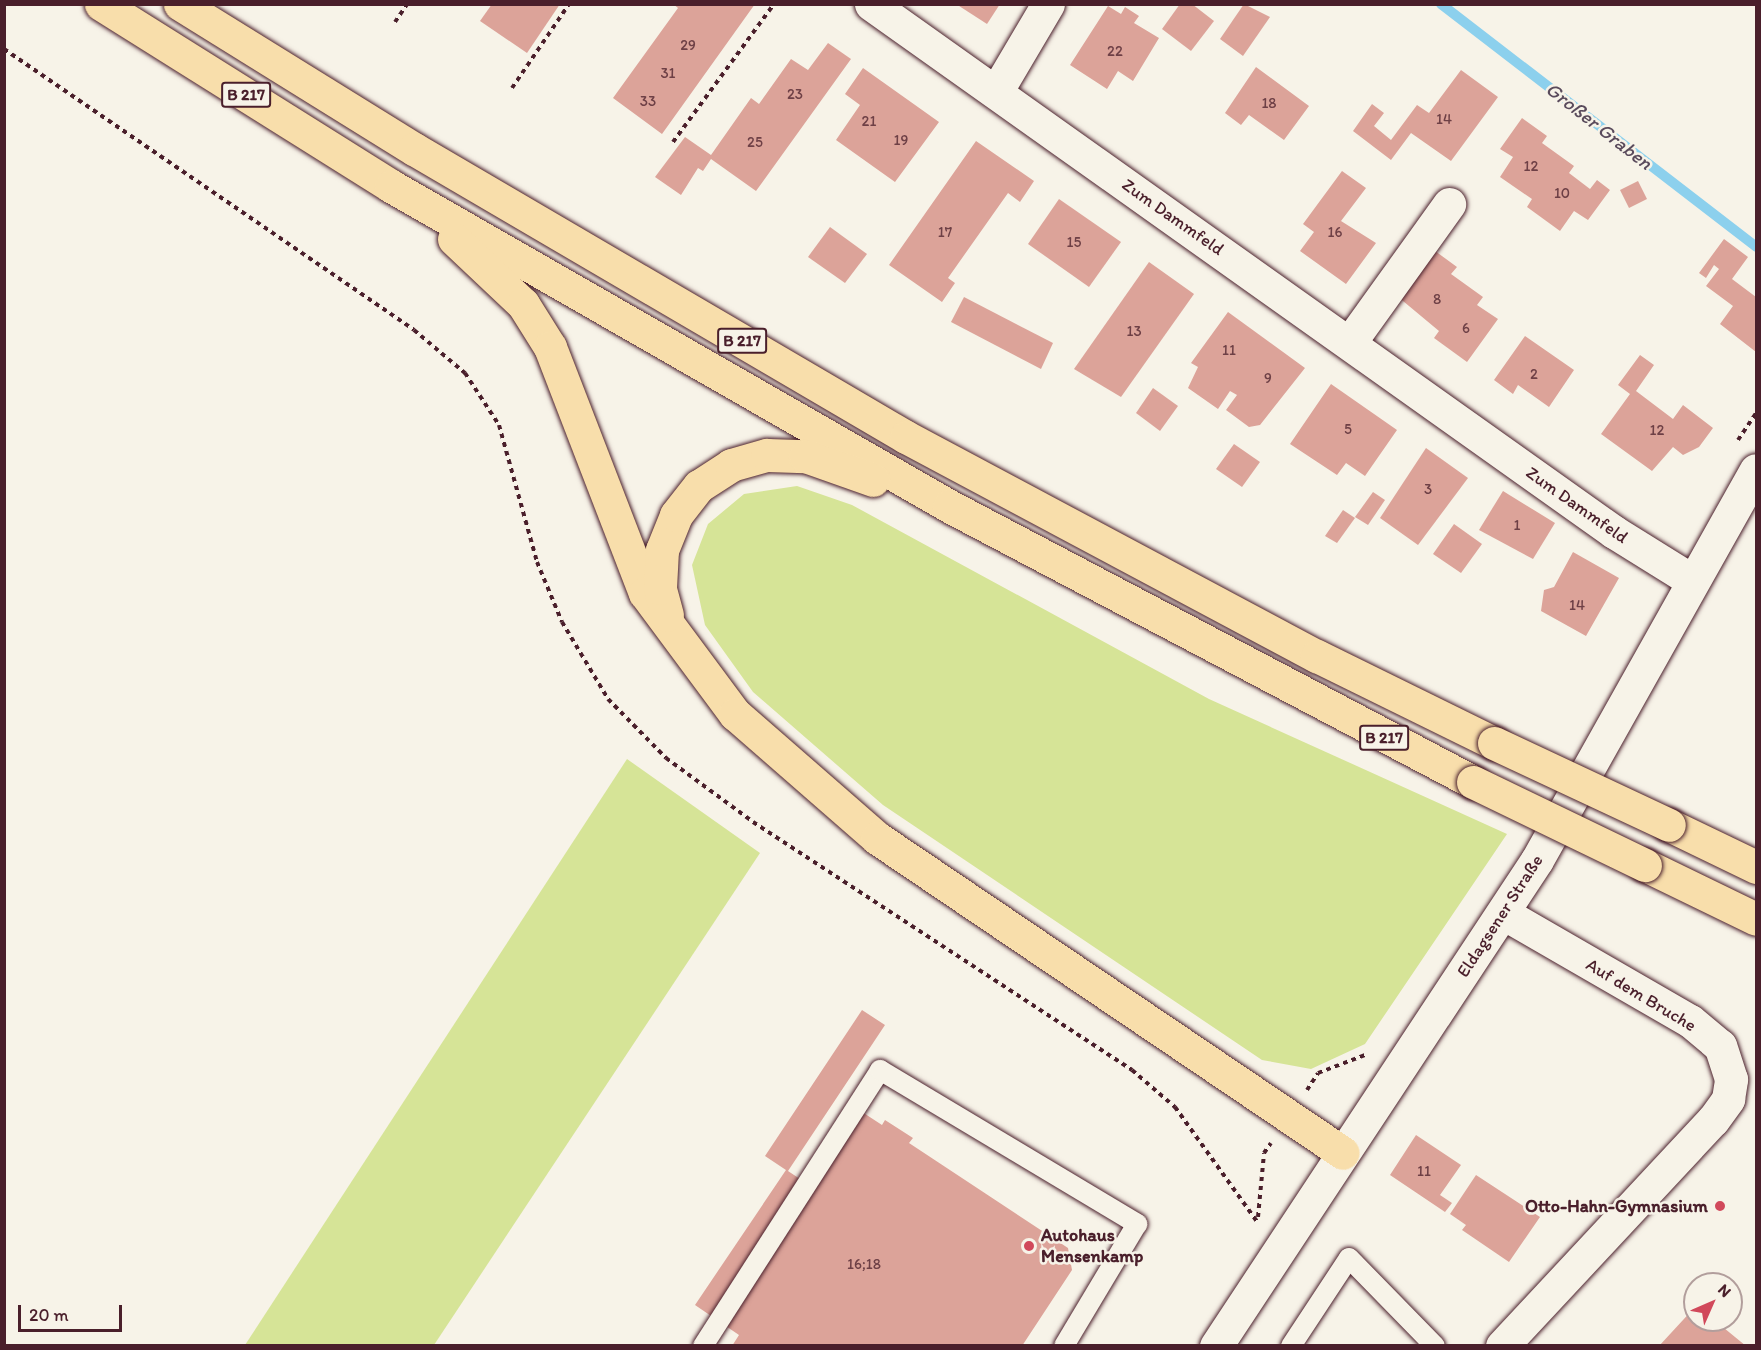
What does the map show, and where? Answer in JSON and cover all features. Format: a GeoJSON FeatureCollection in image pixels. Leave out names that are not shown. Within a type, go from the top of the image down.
{"type":"FeatureCollection","features":[{"type":"Feature","properties":{"kind":"highway","name":"B 217"},"geometry":{"type":"LineString","coordinates":[[101,4],[391,186],[949,507],[1473,782],[1756,919]]}},
{"type":"Feature","properties":{"kind":"highway","name":"B 217"},"geometry":{"type":"LineString","coordinates":[[180,4],[414,149],[906,437],[1317,656],[1756,867]]}},
{"type":"Feature","properties":{"kind":"highway"},"geometry":{"type":"LineString","coordinates":[[391,186],[489,268],[523,304],[570,386],[618,532],[645,593],[735,714],[877,838],[1343,1153]]}},
{"type":"Feature","properties":{"kind":"highway"},"geometry":{"type":"LineString","coordinates":[[690,656],[665,606],[662,550],[676,515],[699,486],[731,465],[767,455],[805,456],[949,507]]}},
{"type":"Feature","properties":{"kind":"street","name":"Zum Dammfeld"},"geometry":{"type":"LineString","coordinates":[[871,4],[1350,342],[1614,532],[1691,580]]}},
{"type":"Feature","properties":{"kind":"street"},"geometry":{"type":"LineString","coordinates":[[996,92],[1048,4]]}},
{"type":"Feature","properties":{"kind":"street"},"geometry":{"type":"LineString","coordinates":[[1350,342],[1449,204]]}},
{"type":"Feature","properties":{"kind":"street","name":"Eldagsener Straße"},"geometry":{"type":"LineString","coordinates":[[1216,1346],[1503,914],[1691,580],[1756,470]]}},
{"type":"Feature","properties":{"kind":"street","name":"Auf dem Bruche"},"geometry":{"type":"LineString","coordinates":[[1502,1346],[1713,1120],[1728,1099],[1731,1079],[1720,1046],[1690,1021],[1503,914]]}},
{"type":"Feature","properties":{"kind":"lane"},"geometry":{"type":"LineString","coordinates":[[703,1346],[880,1070],[1137,1224],[1064,1346]]}},
{"type":"Feature","properties":{"kind":"lane"},"geometry":{"type":"LineString","coordinates":[[1291,1346],[1349,1258],[1435,1346]]}},
{"type":"Feature","properties":{"kind":"path"},"geometry":{"type":"LineString","coordinates":[[395,22],[407,4]]}},
{"type":"Feature","properties":{"kind":"path"},"geometry":{"type":"LineString","coordinates":[[512,87],[569,4]]}},
{"type":"Feature","properties":{"kind":"path"},"geometry":{"type":"LineString","coordinates":[[673,142],[774,4]]}},
{"type":"Feature","properties":{"kind":"path"},"geometry":{"type":"LineString","coordinates":[[1252,1231],[1263,1195],[1264,1153],[1290,1117]]}},
{"type":"Feature","properties":{"kind":"green space"},"geometry":{"type":"Polygon","coordinates":[[[797,486],[852,505],[1209,699],[1507,834],[1365,1044],[1311,1069],[1262,1060],[883,805],[753,692],[705,625],[692,565],[708,524],[744,494],[797,486]]]}},
{"type":"Feature","properties":{"kind":"green space"},"geometry":{"type":"Polygon","coordinates":[[[627,759],[760,853],[434,1345],[245,1345],[627,759]]]}},
{"type":"Feature","properties":{"kind":"building"},"geometry":{"type":"Polygon","coordinates":[[[492,4],[560,4],[527,53],[480,21],[492,4]]]}},
{"type":"Feature","properties":{"kind":"building"},"geometry":{"type":"Polygon","coordinates":[[[673,4],[755,4],[662,134],[613,98],[678,8],[673,4]]]}},
{"type":"Feature","properties":{"kind":"building"},"geometry":{"type":"Polygon","coordinates":[[[956,4],[1000,4],[987,24],[956,4]]]}},
{"type":"Feature","properties":{"kind":"building"},"geometry":{"type":"Polygon","coordinates":[[[1180,4],[1192,4],[1214,21],[1191,51],[1162,29],[1180,4]]]}},
{"type":"Feature","properties":{"kind":"building"},"geometry":{"type":"Polygon","coordinates":[[[1244,4],[1270,17],[1243,56],[1220,39],[1244,4]]]}},
{"type":"Feature","properties":{"kind":"building"},"geometry":{"type":"Polygon","coordinates":[[[1108,6],[1121,14],[1125,7],[1139,16],[1134,23],[1159,38],[1133,81],[1118,71],[1107,89],[1070,65],[1108,6]]]}},
{"type":"Feature","properties":{"kind":"building"},"geometry":{"type":"Polygon","coordinates":[[[828,43],[851,59],[756,191],[711,159],[703,171],[698,168],[681,195],[655,177],[685,137],[711,155],[751,98],[759,104],[791,59],[808,70],[828,43]]]}},
{"type":"Feature","properties":{"kind":"building"},"geometry":{"type":"Polygon","coordinates":[[[1256,67],[1309,106],[1284,140],[1249,115],[1241,125],[1225,113],[1256,67]]]}},
{"type":"Feature","properties":{"kind":"building"},"geometry":{"type":"Polygon","coordinates":[[[863,68],[939,122],[895,182],[836,140],[860,105],[845,94],[863,68]]]}},
{"type":"Feature","properties":{"kind":"building"},"geometry":{"type":"Polygon","coordinates":[[[1461,70],[1498,97],[1451,161],[1411,133],[1391,160],[1353,131],[1372,104],[1384,113],[1374,126],[1391,140],[1417,105],[1429,113],[1461,70]]]}},
{"type":"Feature","properties":{"kind":"building"},"geometry":{"type":"Polygon","coordinates":[[[1522,118],[1547,136],[1542,143],[1574,166],[1569,173],[1590,189],[1597,180],[1610,190],[1588,220],[1574,211],[1560,231],[1527,207],[1532,199],[1500,177],[1513,157],[1500,149],[1522,118]]]}},
{"type":"Feature","properties":{"kind":"building"},"geometry":{"type":"Polygon","coordinates":[[[976,141],[1034,181],[1020,202],[1008,193],[948,278],[955,283],[942,302],[889,265],[976,141]]]}},
{"type":"Feature","properties":{"kind":"building"},"geometry":{"type":"Polygon","coordinates":[[[1342,171],[1366,188],[1341,221],[1376,243],[1346,284],[1300,251],[1314,232],[1303,224],[1342,171]]]}},
{"type":"Feature","properties":{"kind":"building"},"geometry":{"type":"Polygon","coordinates":[[[1638,181],[1647,199],[1629,208],[1620,190],[1638,181]]]}},
{"type":"Feature","properties":{"kind":"building"},"geometry":{"type":"Polygon","coordinates":[[[1059,199],[1121,242],[1089,287],[1028,244],[1059,199]]]}},
{"type":"Feature","properties":{"kind":"building"},"geometry":{"type":"Polygon","coordinates":[[[830,227],[867,254],[845,283],[808,257],[830,227]]]}},
{"type":"Feature","properties":{"kind":"building"},"geometry":{"type":"Polygon","coordinates":[[[1724,239],[1748,257],[1732,279],[1756,297],[1756,352],[1720,324],[1733,306],[1706,286],[1719,269],[1714,265],[1706,278],[1699,273],[1724,239]]]}},
{"type":"Feature","properties":{"kind":"building"},"geometry":{"type":"Polygon","coordinates":[[[1431,248],[1457,267],[1451,274],[1483,297],[1477,305],[1498,319],[1467,362],[1434,338],[1439,331],[1397,296],[1431,248]]]}},
{"type":"Feature","properties":{"kind":"building"},"geometry":{"type":"Polygon","coordinates":[[[1149,262],[1194,294],[1121,397],[1074,369],[1149,262]]]}},
{"type":"Feature","properties":{"kind":"building"},"geometry":{"type":"Polygon","coordinates":[[[964,297],[1053,343],[1041,369],[951,322],[964,297]]]}},
{"type":"Feature","properties":{"kind":"building"},"geometry":{"type":"Polygon","coordinates":[[[1228,312],[1305,368],[1260,425],[1249,427],[1226,410],[1237,395],[1230,391],[1218,409],[1188,388],[1198,367],[1191,363],[1228,312]]]}},
{"type":"Feature","properties":{"kind":"building"},"geometry":{"type":"Polygon","coordinates":[[[1525,336],[1574,370],[1549,407],[1518,385],[1513,394],[1494,380],[1525,336]]]}},
{"type":"Feature","properties":{"kind":"building"},"geometry":{"type":"Polygon","coordinates":[[[1640,355],[1654,365],[1636,391],[1673,419],[1683,405],[1713,428],[1699,447],[1683,455],[1673,447],[1652,471],[1601,434],[1630,394],[1618,385],[1640,355]]]}},
{"type":"Feature","properties":{"kind":"building"},"geometry":{"type":"Polygon","coordinates":[[[1331,384],[1397,430],[1365,476],[1346,463],[1337,475],[1290,444],[1331,384]]]}},
{"type":"Feature","properties":{"kind":"building"},"geometry":{"type":"Polygon","coordinates":[[[1153,388],[1178,406],[1160,431],[1136,413],[1153,388]]]}},
{"type":"Feature","properties":{"kind":"building"},"geometry":{"type":"Polygon","coordinates":[[[1234,444],[1260,462],[1242,487],[1216,469],[1234,444]]]}},
{"type":"Feature","properties":{"kind":"building"},"geometry":{"type":"Polygon","coordinates":[[[1426,448],[1468,478],[1418,545],[1380,518],[1426,448]]]}},
{"type":"Feature","properties":{"kind":"building"},"geometry":{"type":"Polygon","coordinates":[[[1503,491],[1555,523],[1533,559],[1479,530],[1503,491]]]}},
{"type":"Feature","properties":{"kind":"building"},"geometry":{"type":"Polygon","coordinates":[[[1373,492],[1385,500],[1368,525],[1355,517],[1373,492]]]}},
{"type":"Feature","properties":{"kind":"building"},"geometry":{"type":"Polygon","coordinates":[[[1343,510],[1355,518],[1337,543],[1325,536],[1343,510]]]}},
{"type":"Feature","properties":{"kind":"building"},"geometry":{"type":"Polygon","coordinates":[[[1454,524],[1482,544],[1461,573],[1433,554],[1454,524]]]}},
{"type":"Feature","properties":{"kind":"building"},"geometry":{"type":"Polygon","coordinates":[[[1573,552],[1619,578],[1586,636],[1541,611],[1544,590],[1554,587],[1573,552]]]}},
{"type":"Feature","properties":{"kind":"building"},"geometry":{"type":"Polygon","coordinates":[[[862,1010],[885,1025],[788,1171],[806,1183],[856,1108],[882,1125],[885,1120],[913,1138],[909,1143],[1068,1248],[1072,1270],[1022,1346],[732,1346],[739,1335],[695,1305],[786,1170],[765,1156],[862,1010]]]}},
{"type":"Feature","properties":{"kind":"building"},"geometry":{"type":"Polygon","coordinates":[[[1416,1135],[1461,1165],[1440,1195],[1452,1203],[1445,1212],[1390,1175],[1416,1135]]]}},
{"type":"Feature","properties":{"kind":"building"},"geometry":{"type":"Polygon","coordinates":[[[1476,1175],[1540,1217],[1509,1262],[1462,1230],[1466,1225],[1450,1214],[1476,1175]]]}},
{"type":"Feature","properties":{"kind":"building"},"geometry":{"type":"Polygon","coordinates":[[[1683,1320],[1683,1332],[1729,1332],[1746,1346],[1659,1346],[1683,1320]]]}},
{"type":"Feature","properties":{"kind":"waterway","name":"Großer Graben"},"geometry":{"type":"LineString","coordinates":[[1441,4],[1756,247]]}},
{"type":"Feature","properties":{"kind":"place","name":"Otto-Hahn-Gymnasium"},"geometry":{"type":"Point","coordinates":[1720,1206]}},
{"type":"Feature","properties":{"kind":"place","name":"Autohaus Mensenkamp"},"geometry":{"type":"Point","coordinates":[1029,1246]}}]}
